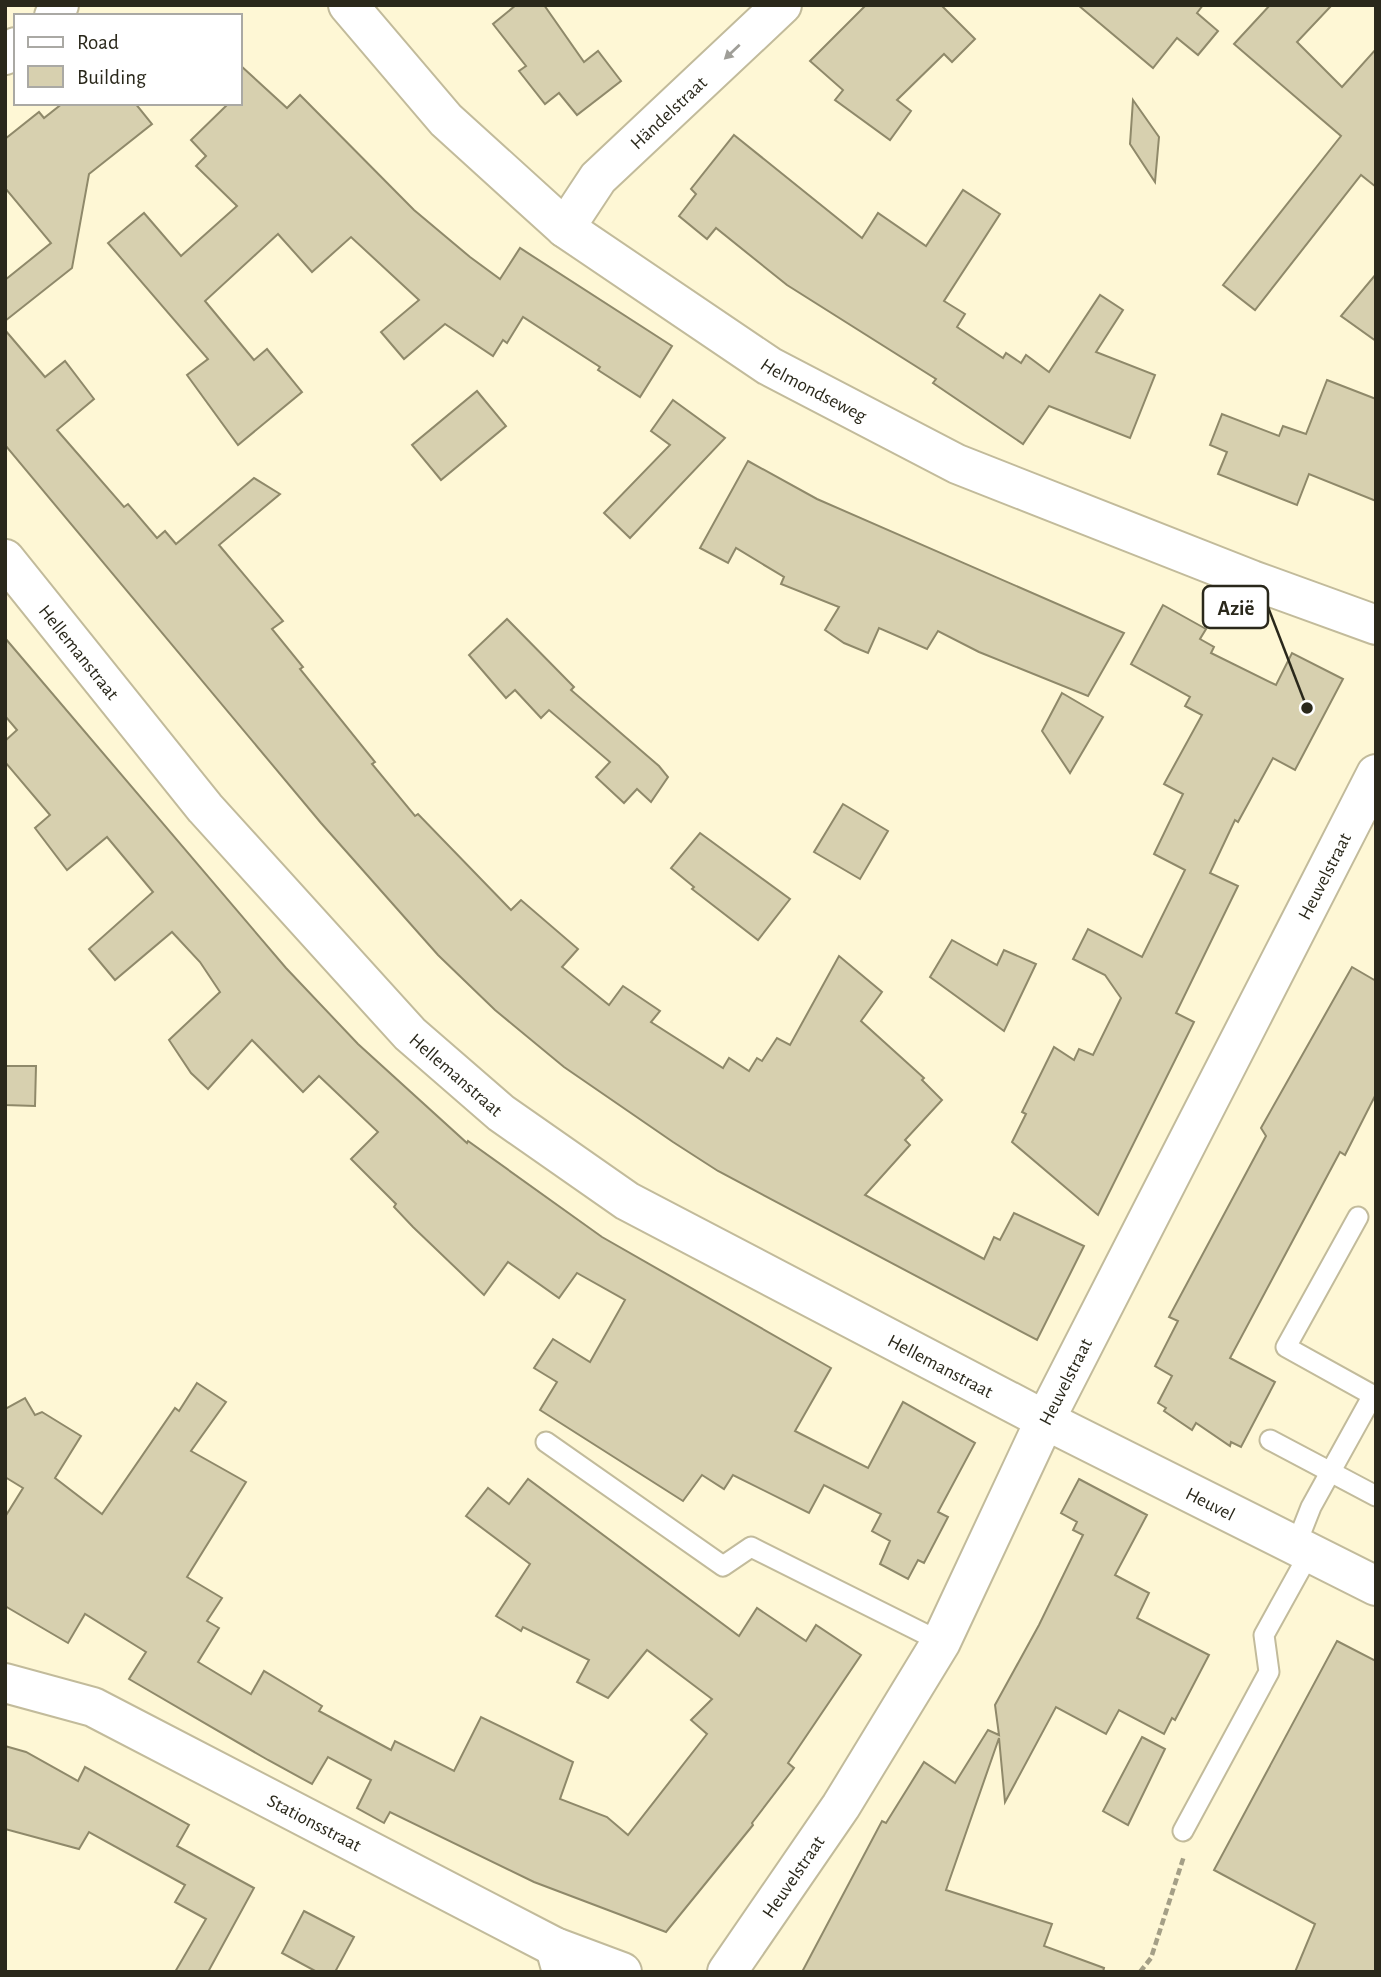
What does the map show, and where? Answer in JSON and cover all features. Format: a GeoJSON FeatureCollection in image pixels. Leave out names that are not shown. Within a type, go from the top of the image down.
{"type":"FeatureCollection","features":[{"type":"Feature","properties":{"kind":"street","name":"Helmondseweg"},"geometry":{"type":"LineString","coordinates":[[348,5],[446,120],[565,228],[769,366],[957,464],[1252,580],[1376,625]]}},
{"type":"Feature","properties":{"kind":"street","name":"Händelstraat"},"geometry":{"type":"LineString","coordinates":[[565,228],[598,178],[782,5]]}},
{"type":"Feature","properties":{"kind":"street","name":"Hellemanstraat"},"geometry":{"type":"LineString","coordinates":[[5,559],[205,808],[410,1034],[500,1113],[627,1201],[1045,1420]]}},
{"type":"Feature","properties":{"kind":"street","name":"Heuvelstraat"},"geometry":{"type":"LineString","coordinates":[[727,1972],[841,1806],[941,1642],[1045,1420],[1376,774]]}},
{"type":"Feature","properties":{"kind":"street","name":"Heuvel"},"geometry":{"type":"LineString","coordinates":[[1045,1420],[1376,1586]]}},
{"type":"Feature","properties":{"kind":"street","name":"Stationsstraat"},"geometry":{"type":"LineString","coordinates":[[5,1684],[93,1707],[559,1960],[622,1972]]}},
{"type":"Feature","properties":{"kind":"lane"},"geometry":{"type":"LineString","coordinates":[[1183,1831],[1269,1672],[1264,1635],[1303,1548],[1331,1472],[1374,1396],[1286,1347],[1358,1217]]}},
{"type":"Feature","properties":{"kind":"lane"},"geometry":{"type":"LineString","coordinates":[[1270,1440],[1376,1496]]}},
{"type":"Feature","properties":{"kind":"lane"},"geometry":{"type":"LineString","coordinates":[[546,1442],[723,1566],[751,1547],[941,1642]]}},
{"type":"Feature","properties":{"kind":"path"},"geometry":{"type":"LineString","coordinates":[[1140,1972],[1151,1958],[1184,1858],[1183,1831]]}},
{"type":"Feature","properties":{"kind":"building"},"geometry":{"type":"Polygon","coordinates":[[[516,5],[544,5],[584,62],[598,51],[621,81],[577,115],[559,93],[545,104],[519,71],[526,66],[493,24],[516,5]]]}},
{"type":"Feature","properties":{"kind":"building"},"geometry":{"type":"Polygon","coordinates":[[[866,5],[941,5],[975,39],[952,62],[944,54],[897,100],[911,111],[890,140],[835,100],[843,90],[810,61],[866,5]]]}},
{"type":"Feature","properties":{"kind":"building"},"geometry":{"type":"Polygon","coordinates":[[[1078,5],[1203,5],[1197,13],[1218,31],[1198,55],[1177,38],[1153,68],[1078,5]]]}},
{"type":"Feature","properties":{"kind":"building"},"geometry":{"type":"Polygon","coordinates":[[[1270,5],[1332,5],[1297,42],[1342,87],[1376,49],[1376,187],[1361,175],[1255,310],[1223,285],[1341,136],[1234,44],[1270,5]]]}},
{"type":"Feature","properties":{"kind":"building"},"geometry":{"type":"Polygon","coordinates":[[[242,67],[287,108],[300,95],[414,210],[500,279],[520,248],[672,346],[640,397],[598,370],[600,367],[523,317],[507,343],[503,340],[493,356],[445,324],[404,359],[381,332],[419,300],[351,237],[312,272],[278,234],[205,301],[254,360],[267,349],[302,392],[238,445],[187,375],[208,359],[108,243],[144,213],[181,256],[237,206],[196,166],[206,156],[191,140],[227,105],[242,105],[242,67]]]}},
{"type":"Feature","properties":{"kind":"building"},"geometry":{"type":"Polygon","coordinates":[[[1133,100],[1159,137],[1155,182],[1130,144],[1133,100]]]}},
{"type":"Feature","properties":{"kind":"building"},"geometry":{"type":"Polygon","coordinates":[[[60,105],[137,105],[152,124],[89,174],[72,268],[5,321],[5,280],[51,243],[5,188],[5,139],[39,112],[44,118],[60,105]]]}},
{"type":"Feature","properties":{"kind":"building"},"geometry":{"type":"Polygon","coordinates":[[[734,135],[862,238],[878,213],[926,246],[963,190],[1000,214],[944,301],[965,314],[957,327],[1003,358],[1006,353],[1021,363],[1026,355],[1049,372],[1100,295],[1123,310],[1096,352],[1155,375],[1130,438],[1049,406],[1023,444],[933,383],[936,379],[787,285],[716,228],[707,239],[679,216],[696,194],[691,189],[734,135]]]}},
{"type":"Feature","properties":{"kind":"building"},"geometry":{"type":"Polygon","coordinates":[[[1376,274],[1376,341],[1341,316],[1376,274]]]}},
{"type":"Feature","properties":{"kind":"building"},"geometry":{"type":"Polygon","coordinates":[[[5,330],[45,377],[65,361],[94,399],[57,430],[124,507],[128,504],[157,538],[165,531],[176,544],[254,478],[280,494],[219,545],[283,621],[272,629],[303,667],[300,669],[375,762],[372,764],[415,816],[418,814],[511,910],[521,900],[578,949],[562,967],[609,1005],[623,986],[660,1011],[651,1022],[723,1068],[729,1058],[749,1071],[757,1058],[762,1061],[777,1038],[790,1045],[839,956],[882,992],[861,1021],[924,1078],[922,1080],[942,1100],[905,1140],[910,1145],[865,1195],[984,1259],[994,1237],[1000,1240],[1014,1213],[1084,1246],[1037,1340],[718,1171],[564,1067],[495,1010],[438,955],[321,823],[5,445],[5,330]]]}},
{"type":"Feature","properties":{"kind":"building"},"geometry":{"type":"Polygon","coordinates":[[[1327,380],[1376,399],[1376,501],[1309,474],[1297,505],[1218,474],[1227,452],[1210,445],[1222,414],[1279,436],[1283,426],[1306,434],[1327,380]]]}},
{"type":"Feature","properties":{"kind":"building"},"geometry":{"type":"Polygon","coordinates":[[[477,391],[506,426],[441,480],[412,445],[477,391]]]}},
{"type":"Feature","properties":{"kind":"building"},"geometry":{"type":"Polygon","coordinates":[[[673,400],[725,438],[630,538],[604,513],[670,445],[651,431],[673,400]]]}},
{"type":"Feature","properties":{"kind":"building"},"geometry":{"type":"Polygon","coordinates":[[[748,461],[817,499],[1124,633],[1088,696],[979,652],[938,631],[927,649],[879,628],[868,653],[844,643],[825,630],[839,607],[781,584],[784,577],[736,548],[728,563],[700,548],[748,461]]]}},
{"type":"Feature","properties":{"kind":"building"},"geometry":{"type":"Polygon","coordinates":[[[1163,605],[1206,629],[1200,639],[1214,647],[1211,653],[1276,685],[1292,653],[1343,679],[1295,770],[1273,758],[1238,822],[1235,820],[1210,873],[1238,886],[1176,1013],[1194,1022],[1098,1215],[1012,1142],[1026,1114],[1022,1112],[1054,1047],[1074,1060],[1079,1049],[1093,1055],[1121,998],[1105,975],[1073,959],[1088,929],[1142,957],[1185,870],[1154,854],[1183,794],[1164,784],[1202,715],[1185,706],[1190,697],[1131,664],[1163,605]]]}},
{"type":"Feature","properties":{"kind":"building"},"geometry":{"type":"Polygon","coordinates":[[[507,619],[574,687],[571,690],[659,766],[668,777],[651,802],[637,789],[624,803],[596,777],[610,762],[549,710],[541,718],[515,690],[506,698],[469,655],[507,619]]]}},
{"type":"Feature","properties":{"kind":"building"},"geometry":{"type":"Polygon","coordinates":[[[5,638],[286,968],[358,1044],[467,1143],[468,1141],[602,1237],[831,1368],[795,1431],[868,1468],[903,1402],[975,1443],[938,1512],[948,1517],[924,1563],[918,1560],[908,1579],[880,1564],[890,1541],[872,1531],[881,1514],[824,1485],[809,1513],[733,1475],[724,1489],[702,1475],[683,1501],[540,1410],[557,1382],[534,1368],[553,1339],[590,1362],[625,1300],[577,1273],[559,1298],[508,1262],[484,1295],[413,1227],[394,1207],[396,1204],[351,1159],[378,1132],[319,1076],[303,1092],[252,1040],[208,1089],[191,1073],[169,1040],[220,992],[200,962],[172,932],[115,980],[89,949],[153,892],[107,837],[67,870],[35,828],[50,815],[5,762],[5,741],[17,730],[5,716],[5,638]]]}},
{"type":"Feature","properties":{"kind":"building"},"geometry":{"type":"Polygon","coordinates":[[[1062,693],[1103,717],[1070,773],[1042,731],[1062,693]]]}},
{"type":"Feature","properties":{"kind":"building"},"geometry":{"type":"Polygon","coordinates":[[[843,804],[888,831],[860,879],[814,852],[843,804]]]}},
{"type":"Feature","properties":{"kind":"building"},"geometry":{"type":"Polygon","coordinates":[[[700,833],[790,899],[758,940],[692,889],[694,887],[671,868],[700,833]]]}},
{"type":"Feature","properties":{"kind":"building"},"geometry":{"type":"Polygon","coordinates":[[[952,940],[997,965],[1004,950],[1036,964],[1004,1031],[930,977],[952,940]]]}},
{"type":"Feature","properties":{"kind":"building"},"geometry":{"type":"Polygon","coordinates":[[[1352,967],[1376,981],[1376,1094],[1345,1155],[1340,1152],[1230,1358],[1275,1382],[1241,1447],[1231,1442],[1230,1446],[1196,1423],[1192,1430],[1164,1411],[1166,1408],[1158,1403],[1172,1376],[1155,1366],[1178,1321],[1169,1317],[1266,1136],[1261,1128],[1352,967]]]}},
{"type":"Feature","properties":{"kind":"building"},"geometry":{"type":"Polygon","coordinates":[[[5,1066],[36,1066],[35,1106],[5,1105],[5,1066]]]}},
{"type":"Feature","properties":{"kind":"building"},"geometry":{"type":"Polygon","coordinates":[[[197,1383],[226,1402],[191,1451],[246,1482],[187,1577],[222,1598],[207,1621],[219,1628],[198,1662],[251,1694],[264,1671],[322,1706],[319,1711],[391,1750],[395,1741],[454,1771],[481,1717],[573,1762],[560,1799],[607,1817],[628,1835],[707,1734],[691,1720],[712,1699],[647,1650],[608,1698],[577,1682],[589,1660],[523,1627],[521,1631],[496,1616],[530,1564],[466,1516],[488,1488],[509,1504],[528,1479],[739,1636],[757,1608],[806,1641],[816,1625],[861,1655],[788,1763],[794,1768],[753,1825],[666,1932],[534,1882],[390,1812],[384,1823],[357,1808],[371,1780],[328,1757],[312,1784],[268,1760],[129,1679],[146,1652],[85,1614],[68,1643],[5,1606],[5,1517],[23,1488],[5,1477],[5,1409],[25,1398],[35,1415],[42,1412],[81,1436],[55,1478],[102,1514],[175,1408],[179,1411],[197,1383]]]}},
{"type":"Feature","properties":{"kind":"building"},"geometry":{"type":"Polygon","coordinates":[[[1079,1479],[1147,1515],[1115,1575],[1149,1593],[1137,1618],[1209,1655],[1175,1720],[1172,1718],[1164,1734],[1119,1710],[1106,1734],[1056,1707],[1005,1802],[999,1738],[946,1890],[1052,1924],[1044,1946],[1104,1968],[1103,1972],[802,1972],[882,1821],[886,1823],[924,1762],[955,1783],[988,1730],[999,1735],[995,1705],[1039,1625],[1083,1535],[1073,1530],[1077,1522],[1061,1513],[1079,1479]]]}},
{"type":"Feature","properties":{"kind":"building"},"geometry":{"type":"Polygon","coordinates":[[[1337,1641],[1376,1661],[1376,1972],[1295,1972],[1315,1924],[1214,1870],[1337,1641]]]}},
{"type":"Feature","properties":{"kind":"building"},"geometry":{"type":"Polygon","coordinates":[[[1142,1737],[1165,1749],[1128,1825],[1103,1811],[1142,1737]]]}},
{"type":"Feature","properties":{"kind":"building"},"geometry":{"type":"Polygon","coordinates":[[[5,1746],[26,1752],[78,1781],[85,1767],[189,1825],[177,1846],[254,1888],[208,1972],[175,1972],[206,1919],[175,1902],[185,1885],[89,1832],[79,1849],[5,1829],[5,1746]]]}},
{"type":"Feature","properties":{"kind":"building"},"geometry":{"type":"Polygon","coordinates":[[[304,1911],[354,1937],[335,1972],[317,1972],[282,1953],[304,1911]]]}},
{"type":"Feature","properties":{"kind":"place","name":"Azië"},"geometry":{"type":"Point","coordinates":[1307,708]}}]}
